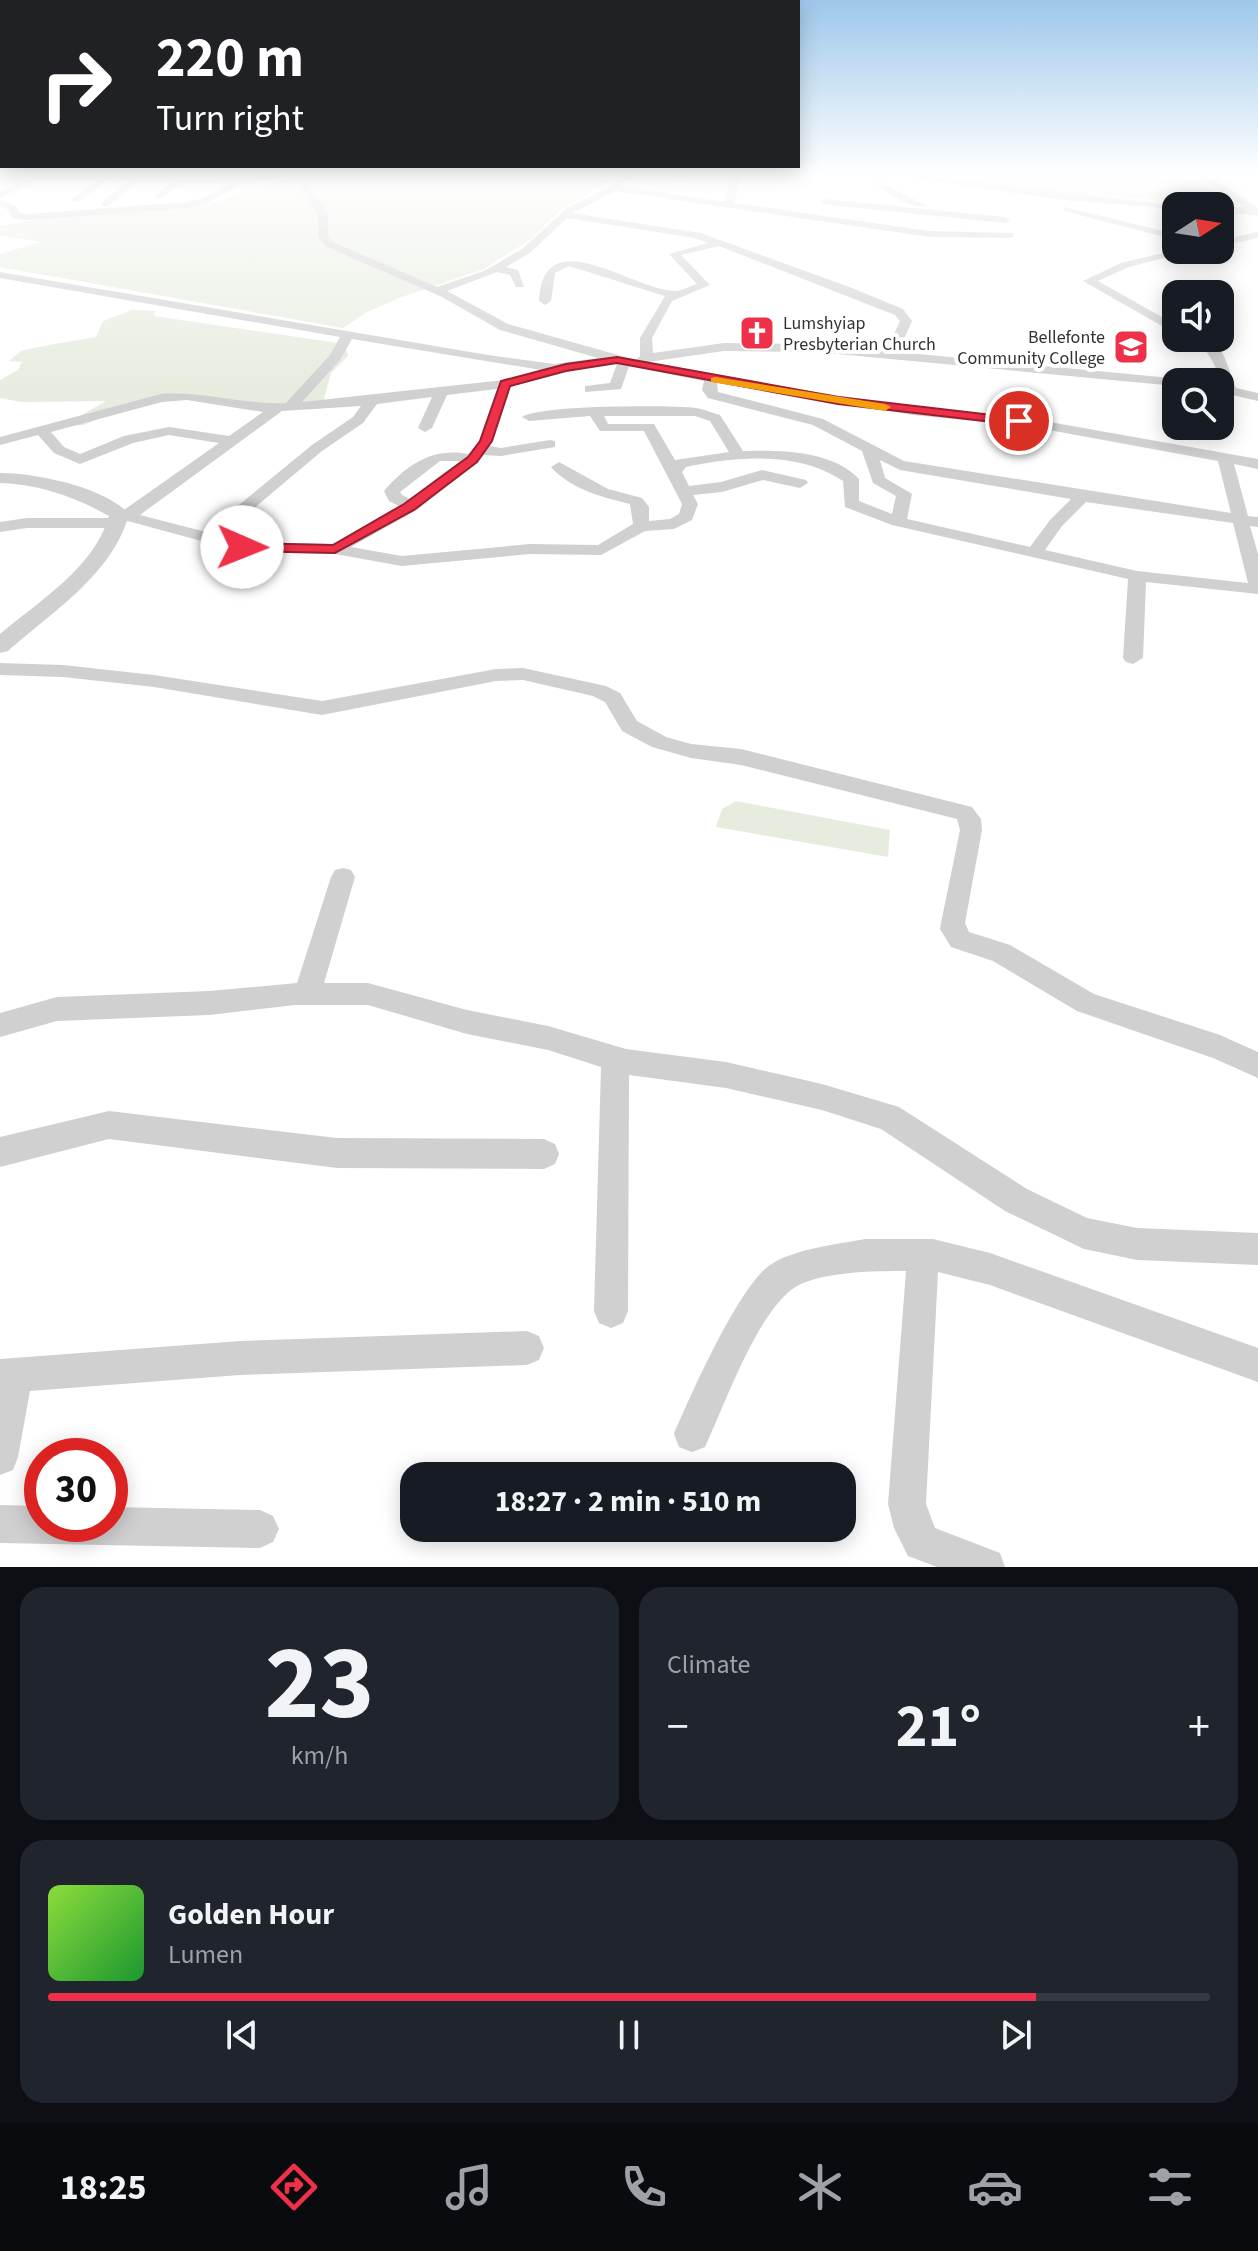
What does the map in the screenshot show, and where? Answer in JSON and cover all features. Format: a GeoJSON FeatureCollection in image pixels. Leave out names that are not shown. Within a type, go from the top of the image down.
{"type":"FeatureCollection","features":[{"type":"Feature","properties":{"kind":"street"},"geometry":{"type":"LineString","coordinates":[[339,247],[437,291],[513,330],[624,361],[711,379],[913,411],[1027,422],[1258,464]]}},
{"type":"Feature","properties":{"kind":"street"},"geometry":{"type":"LineString","coordinates":[[535,262],[539,247]]}},
{"type":"Feature","properties":{"kind":"street"},"geometry":{"type":"LineString","coordinates":[[647,358],[646,338],[663,305],[674,295],[704,285],[674,254],[703,247]]}},
{"type":"Feature","properties":{"kind":"street"},"geometry":{"type":"LineString","coordinates":[[732,247],[904,314],[906,321],[890,355]]}},
{"type":"Feature","properties":{"kind":"street"},"geometry":{"type":"LineString","coordinates":[[1162,256],[1125,265],[1089,281],[1162,322]]}},
{"type":"Feature","properties":{"kind":"street"},"geometry":{"type":"LineString","coordinates":[[437,291],[496,269],[535,262],[573,264],[674,295]]}},
{"type":"Feature","properties":{"kind":"street"},"geometry":{"type":"LineString","coordinates":[[535,262],[547,272],[545,301]]}},
{"type":"Feature","properties":{"kind":"street"},"geometry":{"type":"LineString","coordinates":[[496,269],[514,272],[520,285]]}},
{"type":"Feature","properties":{"kind":"street"},"geometry":{"type":"LineString","coordinates":[[0,275],[488,359],[566,367]]}},
{"type":"Feature","properties":{"kind":"street"},"geometry":{"type":"LineString","coordinates":[[0,646],[97,557],[110,520],[284,408],[335,357],[348,335]]}},
{"type":"Feature","properties":{"kind":"street"},"geometry":{"type":"LineString","coordinates":[[0,441],[145,401],[175,397],[284,408],[505,384],[566,367],[743,347],[816,348],[1162,381]]}},
{"type":"Feature","properties":{"kind":"street"},"geometry":{"type":"LineString","coordinates":[[590,389],[616,386],[624,361]]}},
{"type":"Feature","properties":{"kind":"street"},"geometry":{"type":"LineString","coordinates":[[711,379],[709,390],[713,395],[818,422],[900,465],[1250,520]]}},
{"type":"Feature","properties":{"kind":"street"},"geometry":{"type":"LineString","coordinates":[[335,549],[412,506],[477,455],[505,384]]}},
{"type":"Feature","properties":{"kind":"street"},"geometry":{"type":"LineString","coordinates":[[425,428],[442,391]]}},
{"type":"Feature","properties":{"kind":"street"},"geometry":{"type":"LineString","coordinates":[[1234,392],[1258,397]]}},
{"type":"Feature","properties":{"kind":"street"},"geometry":{"type":"LineString","coordinates":[[209,538],[317,448],[358,420],[373,400]]}},
{"type":"Feature","properties":{"kind":"street"},"geometry":{"type":"LineString","coordinates":[[529,417],[676,410],[707,414],[719,423],[739,456]]}},
{"type":"Feature","properties":{"kind":"street"},"geometry":{"type":"LineString","coordinates":[[0,527],[110,520],[242,547],[335,549],[402,561],[530,549],[601,550],[641,526],[674,524],[686,517],[690,504],[649,427],[605,428],[595,412]]}},
{"type":"Feature","properties":{"kind":"street"},"geometry":{"type":"LineString","coordinates":[[41,430],[59,450],[80,459],[129,439],[169,431],[234,441]]}},
{"type":"Feature","properties":{"kind":"street"},"geometry":{"type":"LineString","coordinates":[[412,506],[395,498],[392,491],[434,456],[446,453],[477,455],[550,444]]}},
{"type":"Feature","properties":{"kind":"street"},"geometry":{"type":"LineString","coordinates":[[868,447],[878,480],[904,494],[898,522]]}},
{"type":"Feature","properties":{"kind":"street"},"geometry":{"type":"LineString","coordinates":[[674,472],[674,467],[693,460],[739,456],[798,458],[840,471],[851,479],[851,504],[898,522],[1137,576],[1258,589],[1250,520],[1225,458]]}},
{"type":"Feature","properties":{"kind":"street"},"geometry":{"type":"LineString","coordinates":[[559,467],[578,481],[602,492],[636,501],[641,507],[641,526]]}},
{"type":"Feature","properties":{"kind":"street"},"geometry":{"type":"LineString","coordinates":[[684,491],[722,487],[762,475],[800,483]]}},
{"type":"Feature","properties":{"kind":"street"},"geometry":{"type":"LineString","coordinates":[[0,478],[18,478],[75,493],[110,520]]}},
{"type":"Feature","properties":{"kind":"street"},"geometry":{"type":"LineString","coordinates":[[1035,552],[1056,523],[1083,496]]}},
{"type":"Feature","properties":{"kind":"street"},"geometry":{"type":"LineString","coordinates":[[1133,658],[1137,576]]}},
{"type":"Feature","properties":{"kind":"street"},"geometry":{"type":"LineString","coordinates":[[0,669],[63,671],[154,681],[322,708],[496,675],[523,674],[599,691],[613,698],[629,726],[659,742],[691,751],[741,757],[964,813],[970,819],[971,830],[953,923],[960,940],[1001,953],[1086,1003],[1220,1048],[1258,1065]]}},
{"type":"Feature","properties":{"kind":"street"},"geometry":{"type":"LineString","coordinates":[[307,994],[343,877]]}},
{"type":"Feature","properties":{"kind":"street"},"geometry":{"type":"LineString","coordinates":[[0,1025],[57,1009],[209,1003],[307,994],[368,994],[467,1022],[548,1038],[615,1059],[726,1075],[822,1097],[889,1117],[1016,1200],[1084,1233],[1137,1244],[1258,1249]]}},
{"type":"Feature","properties":{"kind":"street"},"geometry":{"type":"LineString","coordinates":[[611,1311],[615,1059]]}},
{"type":"Feature","properties":{"kind":"street"},"geometry":{"type":"LineString","coordinates":[[0,1152],[109,1125],[337,1153],[544,1154]]}},
{"type":"Feature","properties":{"kind":"street"},"geometry":{"type":"LineString","coordinates":[[692,1434],[755,1305],[782,1276],[814,1265],[865,1255],[923,1255],[990,1269],[1258,1365]]}},
{"type":"Feature","properties":{"kind":"street"},"geometry":{"type":"LineString","coordinates":[[923,1255],[907,1504],[913,1528],[922,1542],[986,1567]]}},
{"type":"Feature","properties":{"kind":"street"},"geometry":{"type":"LineString","coordinates":[[0,1457],[8,1375],[240,1358],[527,1348]]}},
{"type":"Feature","properties":{"kind":"street"},"geometry":{"type":"LineString","coordinates":[[0,1524],[260,1529]]}},
{"type":"Feature","properties":{"kind":"shaded area"},"geometry":{"type":"Polygon","coordinates":[[[23,247],[518,247],[484,269],[399,298],[367,312],[343,328],[0,267],[0,254],[23,247]]]}},
{"type":"Feature","properties":{"kind":"shaded area"},"geometry":{"type":"Polygon","coordinates":[[[132,310],[155,311],[154,316],[345,344],[348,356],[331,373],[321,409],[189,398],[155,401],[126,408],[83,425],[63,426],[106,401],[21,402],[0,398],[0,380],[18,370],[22,362],[9,361],[21,351],[96,337],[103,321],[132,310]]]}},
{"type":"Feature","properties":{"kind":"shaded area"},"geometry":{"type":"Polygon","coordinates":[[[736,801],[890,830],[888,857],[716,827],[722,809],[736,801]]]}},
{"type":"Feature","properties":{"kind":"slow traffic"},"geometry":{"type":"LineString","coordinates":[[715,380],[885,407]]}},
{"type":"Feature","properties":{"kind":"place","name":"Lumshyiap Presbyterian Church"},"geometry":{"type":"Point","coordinates":[757,333]}},
{"type":"Feature","properties":{"kind":"place","name":"Bellefonte Community College"},"geometry":{"type":"Point","coordinates":[1131,347]}},
{"type":"Feature","properties":{"kind":"route"},"geometry":{"type":"LineString","coordinates":[[242,547],[335,549],[409,507],[473,459],[486,441],[505,384],[566,367],[617,360],[718,381],[838,400],[1019,421]]}}]}
